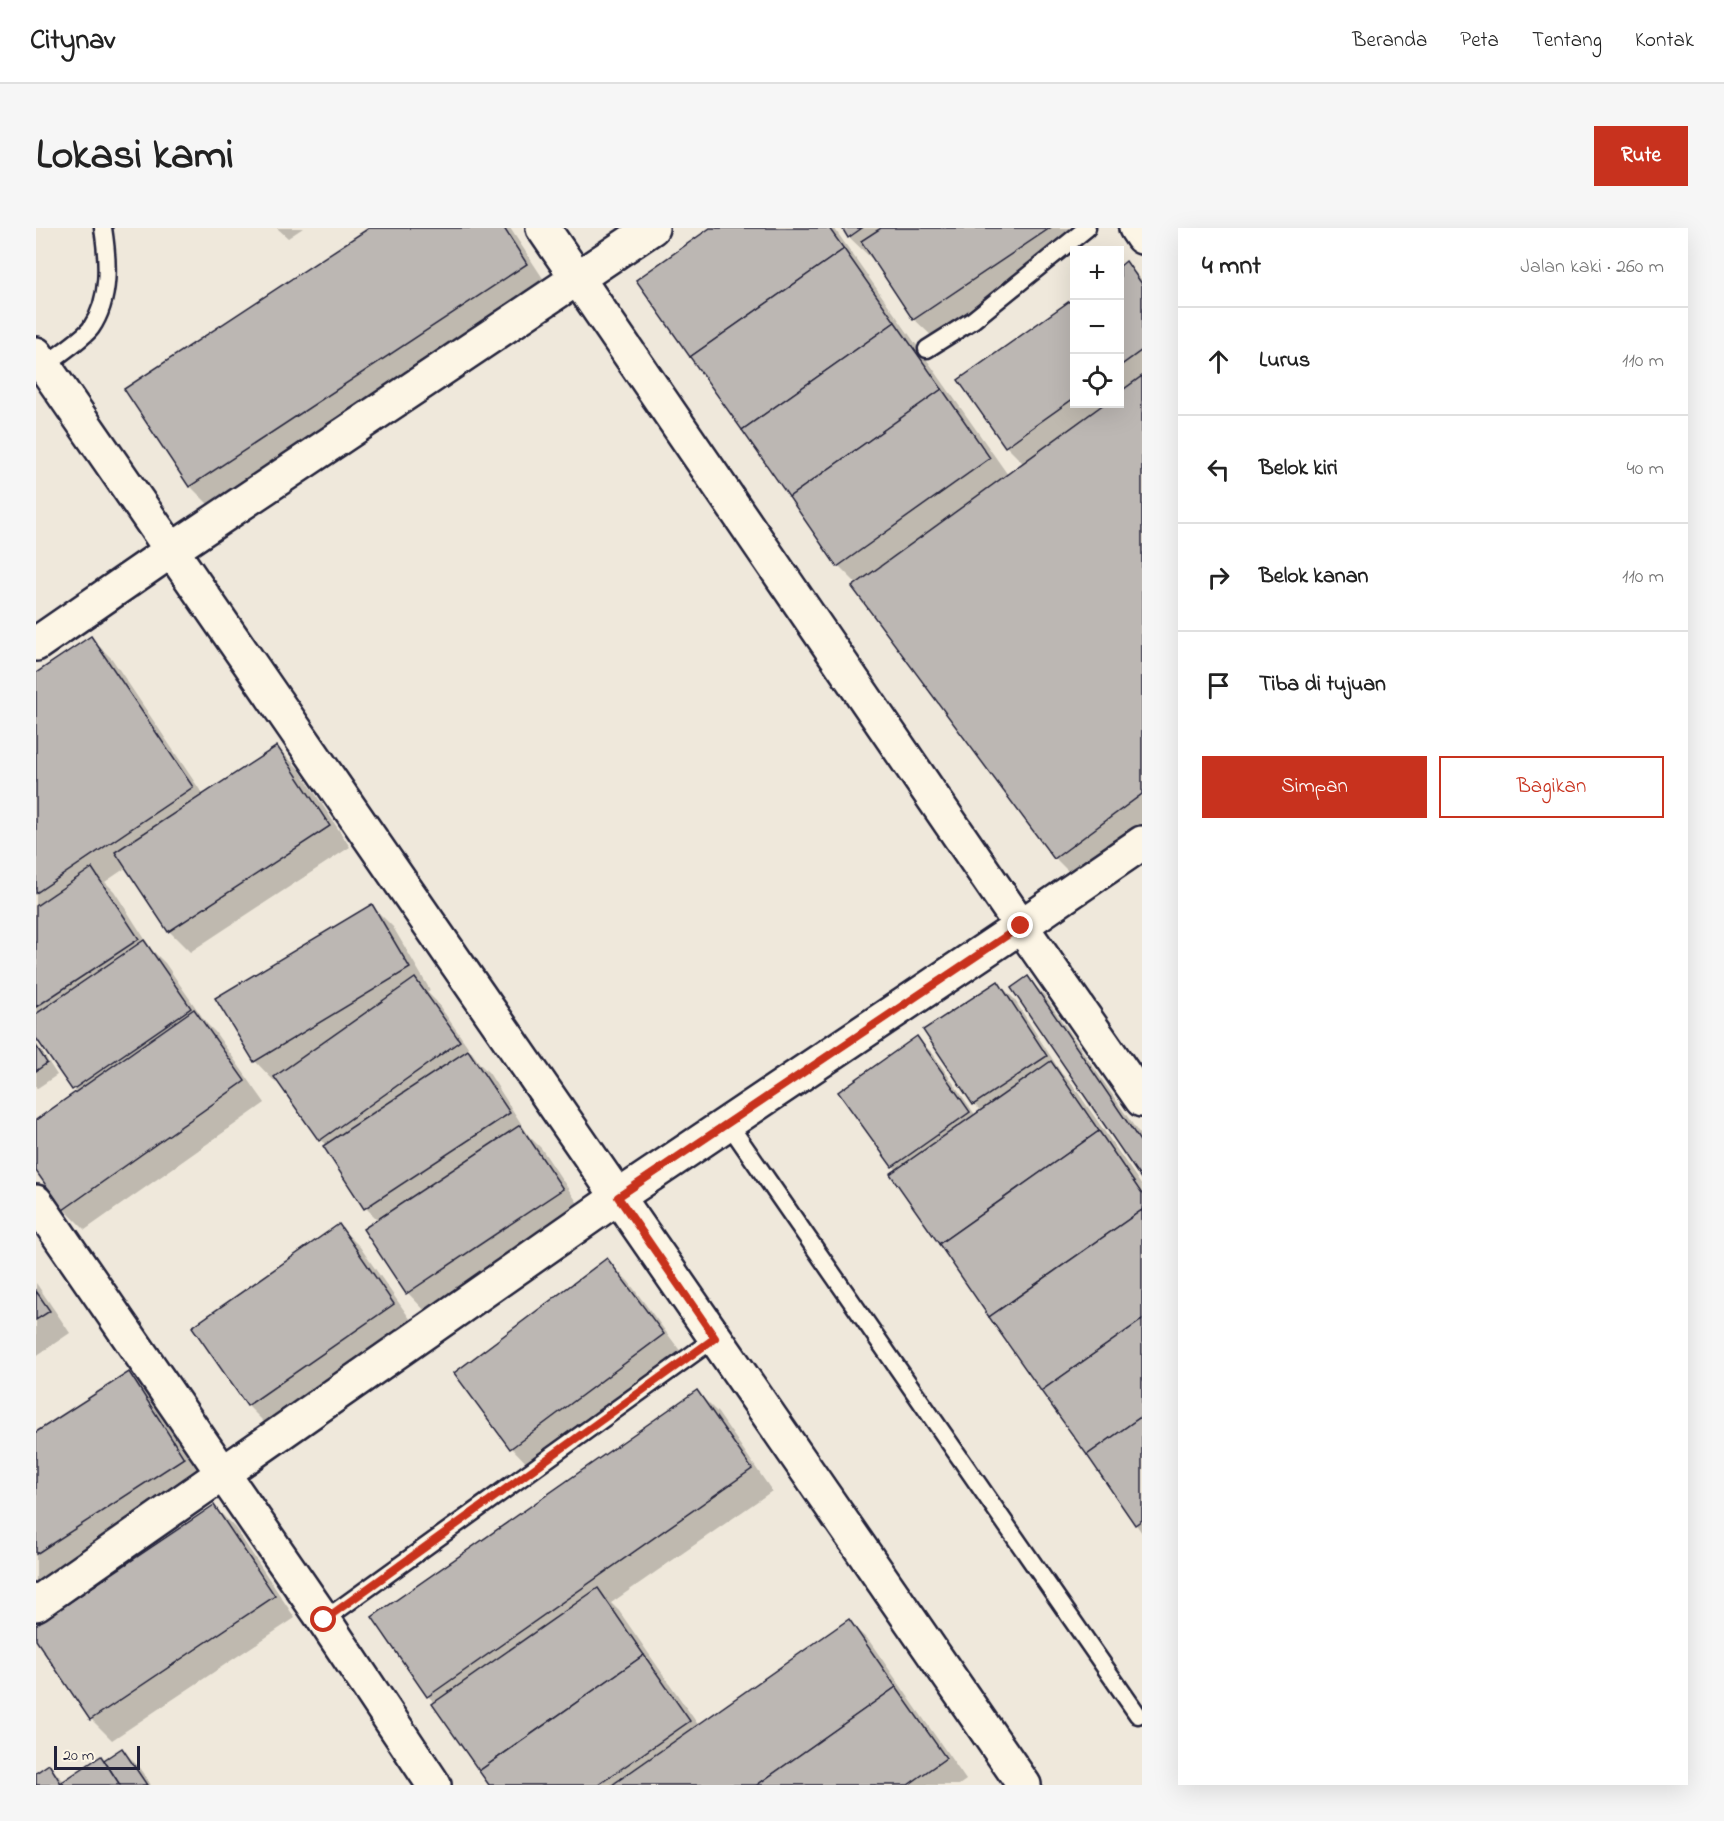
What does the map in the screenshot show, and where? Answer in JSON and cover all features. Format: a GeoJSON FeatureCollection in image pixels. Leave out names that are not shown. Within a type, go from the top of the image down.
{"type":"FeatureCollection","features":[{"type":"Feature","properties":{"kind":"street"},"geometry":{"type":"LineString","coordinates":[[543,228],[1142,1100]]}},
{"type":"Feature","properties":{"kind":"street"},"geometry":{"type":"LineString","coordinates":[[36,644],[652,228]]}},
{"type":"Feature","properties":{"kind":"street"},"geometry":{"type":"LineString","coordinates":[[1136,228],[1142,237]]}},
{"type":"Feature","properties":{"kind":"street"},"geometry":{"type":"LineString","coordinates":[[40,360],[1024,1785]]}},
{"type":"Feature","properties":{"kind":"street"},"geometry":{"type":"LineString","coordinates":[[36,1604],[618,1197],[1142,843]]}},
{"type":"Feature","properties":{"kind":"street"},"geometry":{"type":"LineString","coordinates":[[36,1202],[224,1473],[434,1785]]}},
{"type":"Feature","properties":{"kind":"lane"},"geometry":{"type":"LineString","coordinates":[[40,360],[90,328],[104,302],[108,259],[103,228]]}},
{"type":"Feature","properties":{"kind":"lane"},"geometry":{"type":"LineString","coordinates":[[927,349],[973,320],[1087,228]]}},
{"type":"Feature","properties":{"kind":"lane"},"geometry":{"type":"LineString","coordinates":[[728,1123],[1138,1714]]}},
{"type":"Feature","properties":{"kind":"lane"},"geometry":{"type":"LineString","coordinates":[[324,1620],[715,1338]]}},
{"type":"Feature","properties":{"kind":"building"},"geometry":{"type":"Polygon","coordinates":[[[369,228],[504,228],[527,264],[189,487],[124,389],[369,228]]]}},
{"type":"Feature","properties":{"kind":"building"},"geometry":{"type":"Polygon","coordinates":[[[710,228],[829,228],[844,249],[690,357],[636,280],[710,228]]]}},
{"type":"Feature","properties":{"kind":"building"},"geometry":{"type":"Polygon","coordinates":[[[842,228],[862,228],[848,238],[842,228]]]}},
{"type":"Feature","properties":{"kind":"building"},"geometry":{"type":"Polygon","coordinates":[[[881,228],[1050,228],[913,320],[861,241],[881,228]]]}},
{"type":"Feature","properties":{"kind":"building"},"geometry":{"type":"Polygon","coordinates":[[[844,249],[895,322],[742,430],[690,357],[844,249]]]}},
{"type":"Feature","properties":{"kind":"building"},"geometry":{"type":"Polygon","coordinates":[[[1126,261],[1142,284],[1142,350],[1124,363],[1124,300],[1124,263],[1126,261]]]}},
{"type":"Feature","properties":{"kind":"building"},"geometry":{"type":"Polygon","coordinates":[[[1070,301],[1070,401],[1005,447],[958,380],[1070,301]]]}},
{"type":"Feature","properties":{"kind":"building"},"geometry":{"type":"Polygon","coordinates":[[[895,322],[942,389],[789,497],[742,430],[895,322]]]}},
{"type":"Feature","properties":{"kind":"building"},"geometry":{"type":"Polygon","coordinates":[[[1142,376],[1142,794],[1054,859],[852,587],[1098,408],[1124,408],[1124,389],[1142,376]]]}},
{"type":"Feature","properties":{"kind":"building"},"geometry":{"type":"Polygon","coordinates":[[[942,389],[990,458],[837,567],[789,497],[942,389]]]}},
{"type":"Feature","properties":{"kind":"building"},"geometry":{"type":"Polygon","coordinates":[[[91,636],[193,787],[36,893],[36,673],[91,636]]]}},
{"type":"Feature","properties":{"kind":"building"},"geometry":{"type":"Polygon","coordinates":[[[277,746],[330,826],[168,932],[115,852],[277,746]]]}},
{"type":"Feature","properties":{"kind":"building"},"geometry":{"type":"Polygon","coordinates":[[[92,868],[139,939],[36,1007],[36,906],[92,868]]]}},
{"type":"Feature","properties":{"kind":"building"},"geometry":{"type":"Polygon","coordinates":[[[372,904],[410,968],[254,1062],[215,998],[372,904]]]}},
{"type":"Feature","properties":{"kind":"building"},"geometry":{"type":"Polygon","coordinates":[[[144,940],[191,1008],[72,1090],[36,1038],[36,1014],[144,940]]]}},
{"type":"Feature","properties":{"kind":"building"},"geometry":{"type":"Polygon","coordinates":[[[1028,976],[1142,1144],[1142,1180],[1011,988],[1028,976]]]}},
{"type":"Feature","properties":{"kind":"building"},"geometry":{"type":"Polygon","coordinates":[[[415,978],[460,1041],[319,1141],[274,1077],[415,978]]]}},
{"type":"Feature","properties":{"kind":"building"},"geometry":{"type":"Polygon","coordinates":[[[998,981],[1047,1056],[973,1105],[923,1030],[998,981]]]}},
{"type":"Feature","properties":{"kind":"building"},"geometry":{"type":"Polygon","coordinates":[[[194,1009],[245,1081],[63,1210],[36,1171],[36,1120],[194,1009]]]}},
{"type":"Feature","properties":{"kind":"building"},"geometry":{"type":"Polygon","coordinates":[[[917,1036],[970,1112],[892,1167],[838,1092],[917,1036]]]}},
{"type":"Feature","properties":{"kind":"building"},"geometry":{"type":"Polygon","coordinates":[[[36,1046],[47,1063],[36,1071],[36,1046]]]}},
{"type":"Feature","properties":{"kind":"building"},"geometry":{"type":"Polygon","coordinates":[[[468,1050],[510,1113],[364,1209],[323,1146],[468,1050]]]}},
{"type":"Feature","properties":{"kind":"building"},"geometry":{"type":"Polygon","coordinates":[[[1051,1061],[1099,1131],[939,1244],[890,1174],[1051,1061]]]}},
{"type":"Feature","properties":{"kind":"building"},"geometry":{"type":"Polygon","coordinates":[[[520,1125],[563,1189],[406,1294],[363,1229],[520,1125]]]}},
{"type":"Feature","properties":{"kind":"building"},"geometry":{"type":"Polygon","coordinates":[[[1099,1131],[1142,1194],[1142,1210],[989,1317],[939,1244],[1099,1131]]]}},
{"type":"Feature","properties":{"kind":"building"},"geometry":{"type":"Polygon","coordinates":[[[1142,1210],[1142,1320],[1041,1391],[989,1317],[1142,1210]]]}},
{"type":"Feature","properties":{"kind":"building"},"geometry":{"type":"Polygon","coordinates":[[[339,1224],[394,1304],[247,1406],[192,1327],[339,1224]]]}},
{"type":"Feature","properties":{"kind":"building"},"geometry":{"type":"Polygon","coordinates":[[[607,1258],[664,1334],[510,1449],[454,1373],[607,1258]]]}},
{"type":"Feature","properties":{"kind":"building"},"geometry":{"type":"Polygon","coordinates":[[[36,1291],[50,1311],[36,1320],[36,1291]]]}},
{"type":"Feature","properties":{"kind":"building"},"geometry":{"type":"Polygon","coordinates":[[[1142,1320],[1142,1416],[1087,1455],[1041,1391],[1142,1320]]]}},
{"type":"Feature","properties":{"kind":"building"},"geometry":{"type":"Polygon","coordinates":[[[129,1372],[184,1458],[36,1554],[36,1432],[129,1372]]]}},
{"type":"Feature","properties":{"kind":"building"},"geometry":{"type":"Polygon","coordinates":[[[697,1390],[752,1469],[427,1697],[372,1617],[697,1390]]]}},
{"type":"Feature","properties":{"kind":"building"},"geometry":{"type":"Polygon","coordinates":[[[1142,1416],[1142,1520],[1135,1525],[1087,1455],[1142,1416]]]}},
{"type":"Feature","properties":{"kind":"building"},"geometry":{"type":"Polygon","coordinates":[[[214,1505],[275,1596],[90,1720],[36,1640],[36,1625],[214,1505]]]}},
{"type":"Feature","properties":{"kind":"building"},"geometry":{"type":"Polygon","coordinates":[[[598,1588],[644,1655],[479,1771],[432,1704],[598,1588]]]}},
{"type":"Feature","properties":{"kind":"building"},"geometry":{"type":"Polygon","coordinates":[[[849,1619],[896,1687],[757,1785],[612,1785],[849,1619]]]}},
{"type":"Feature","properties":{"kind":"building"},"geometry":{"type":"Polygon","coordinates":[[[644,1655],[690,1721],[598,1785],[489,1785],[479,1771],[644,1655]]]}},
{"type":"Feature","properties":{"kind":"building"},"geometry":{"type":"Polygon","coordinates":[[[896,1687],[946,1758],[908,1785],[757,1785],[896,1687]]]}},
{"type":"Feature","properties":{"kind":"building"},"geometry":{"type":"Polygon","coordinates":[[[122,1748],[147,1785],[120,1785],[104,1760],[122,1748]]]}},
{"type":"Feature","properties":{"kind":"building"},"geometry":{"type":"Polygon","coordinates":[[[101,1756],[120,1785],[64,1785],[62,1782],[101,1756]]]}},
{"type":"Feature","properties":{"kind":"building"},"geometry":{"type":"Polygon","coordinates":[[[49,1764],[62,1785],[36,1785],[36,1773],[49,1764]]]}},
{"type":"Feature","properties":{"kind":"route"},"geometry":{"type":"LineString","coordinates":[[324,1620],[715,1338],[618,1197],[1021,926]]}}]}
